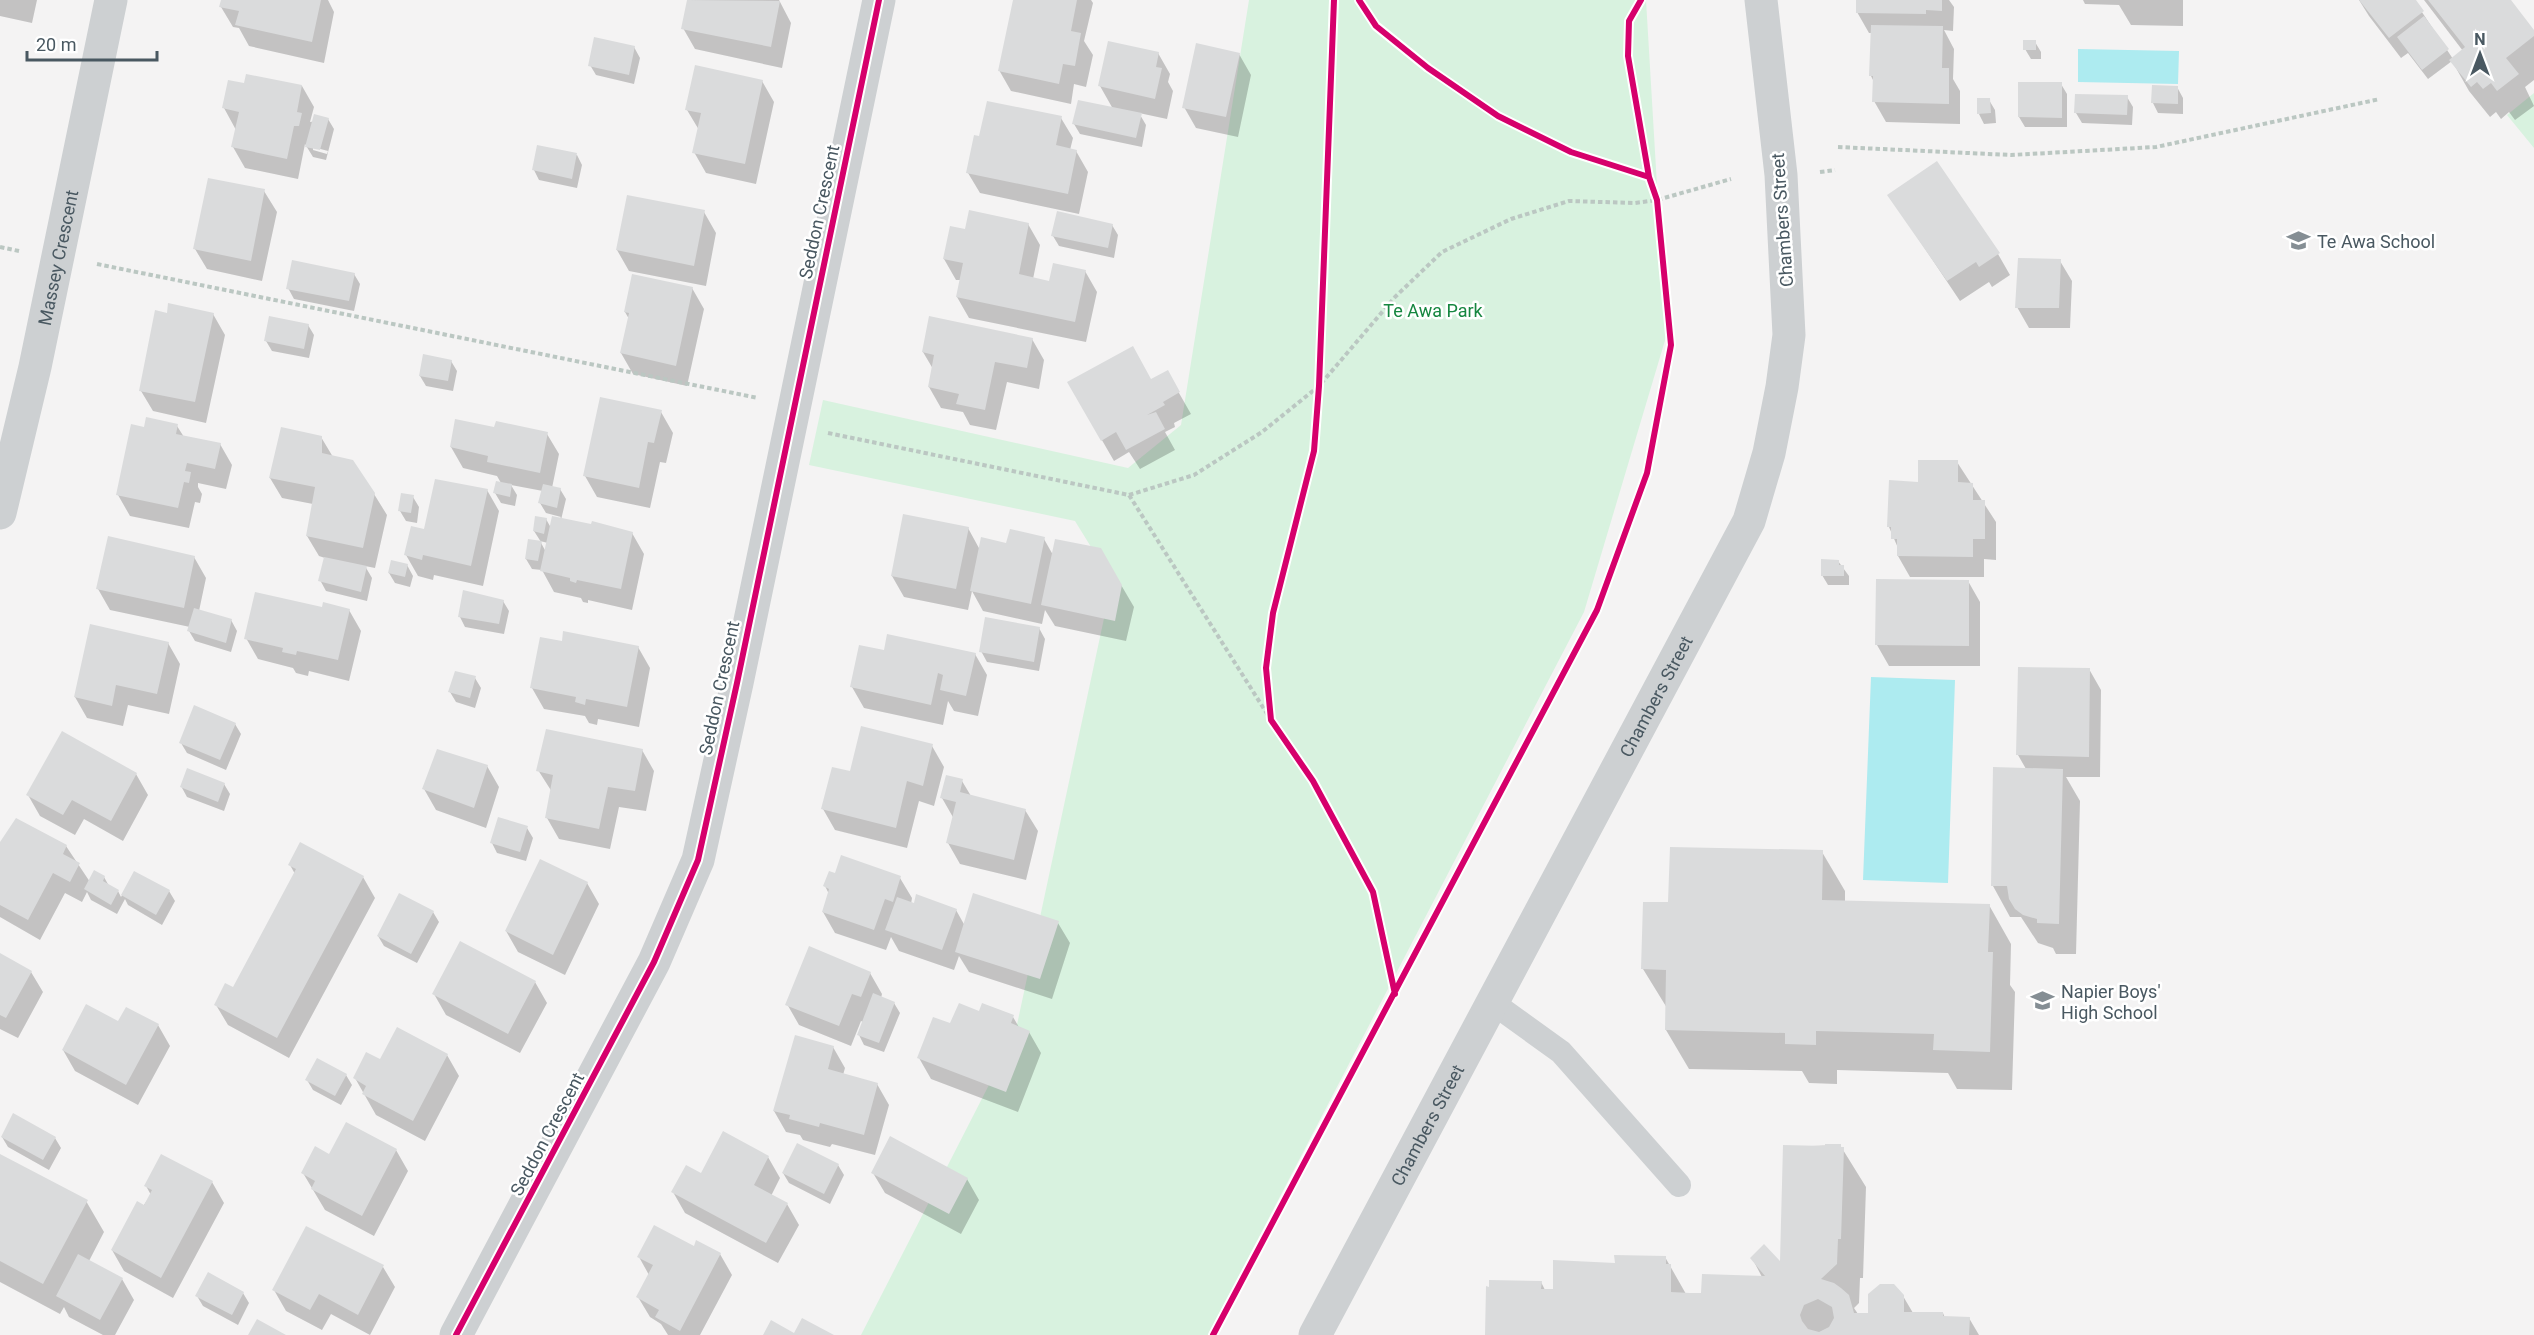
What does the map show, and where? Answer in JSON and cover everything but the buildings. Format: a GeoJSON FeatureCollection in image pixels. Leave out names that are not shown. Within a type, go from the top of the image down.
{"type":"FeatureCollection","features":[{"type":"Feature","properties":{"kind":"street","name":"Massey Crescent"},"geometry":{"type":"LineString","coordinates":[[0,513],[35,367],[111,0]]}},
{"type":"Feature","properties":{"kind":"street","name":"Seddon Crescent"},"geometry":{"type":"LineString","coordinates":[[456,1335],[654,962],[698,860],[879,0]]}},
{"type":"Feature","properties":{"kind":"street","name":"Chambers Street"},"geometry":{"type":"LineString","coordinates":[[1315,1335],[1744,531],[1769,453],[1789,335],[1781,175],[1761,0]]}},
{"type":"Feature","properties":{"kind":"lane"},"geometry":{"type":"LineString","coordinates":[[1493,1003],[1561,1052],[1679,1185]]}},
{"type":"Feature","properties":{"kind":"path"},"geometry":{"type":"LineString","coordinates":[[1838,147],[2011,155],[2156,147],[2380,99]]}},
{"type":"Feature","properties":{"kind":"path"},"geometry":{"type":"LineString","coordinates":[[1820,172],[1835,170]]}},
{"type":"Feature","properties":{"kind":"path"},"geometry":{"type":"LineString","coordinates":[[0,247],[58,257],[791,416],[1129,495],[1194,475],[1262,432],[1319,386],[1395,297],[1442,252],[1511,219],[1569,201],[1635,203],[1657,200],[1731,179]]}},
{"type":"Feature","properties":{"kind":"path"},"geometry":{"type":"LineString","coordinates":[[1655,193],[1658,212]]}},
{"type":"Feature","properties":{"kind":"path"},"geometry":{"type":"LineString","coordinates":[[1318,397],[1319,374]]}},
{"type":"Feature","properties":{"kind":"path"},"geometry":{"type":"LineString","coordinates":[[1129,495],[1277,729]]}},
{"type":"Feature","properties":{"kind":"path"},"geometry":{"type":"LineString","coordinates":[[1269,699],[1271,720]]}},
{"type":"Feature","properties":{"kind":"green space","name":"Te Awa Park"},"geometry":{"type":"Polygon","coordinates":[[[1249,0],[1646,0],[1666,337],[1584,612],[1208,1335],[861,1335],[1015,1034],[1112,581],[1075,521],[809,465],[823,400],[1128,468],[1181,425],[1249,0]]]}},
{"type":"Feature","properties":{"kind":"green space"},"geometry":{"type":"Polygon","coordinates":[[[2534,93],[2534,148],[2507,115],[2534,93]]]}},
{"type":"Feature","properties":{"kind":"water"},"geometry":{"type":"Polygon","coordinates":[[[2078,49],[2179,51],[2178,84],[2078,82],[2078,49]]]}},
{"type":"Feature","properties":{"kind":"water"},"geometry":{"type":"Polygon","coordinates":[[[1871,677],[1955,680],[1948,883],[1863,880],[1871,677]]]}},
{"type":"Feature","properties":{"kind":"cycle path"},"geometry":{"type":"LineString","coordinates":[[456,1335],[654,962],[698,860],[879,0]]}},
{"type":"Feature","properties":{"kind":"cycle path"},"geometry":{"type":"LineString","coordinates":[[1334,0],[1319,386],[1314,451],[1273,613],[1266,668],[1271,720],[1313,781],[1373,892],[1395,994]]}},
{"type":"Feature","properties":{"kind":"cycle path"},"geometry":{"type":"LineString","coordinates":[[1359,0],[1376,26],[1428,68],[1498,116],[1571,152],[1649,177]]}},
{"type":"Feature","properties":{"kind":"cycle path"},"geometry":{"type":"LineString","coordinates":[[1213,1335],[1597,610],[1647,473],[1671,345],[1657,200],[1649,177],[1628,56],[1629,21],[1641,0]]}},
{"type":"Feature","properties":{"kind":"place","name":"Te Awa School"},"geometry":{"type":"Point","coordinates":[2299,241]}},
{"type":"Feature","properties":{"kind":"place","name":"Napier Boys' High School"},"geometry":{"type":"Point","coordinates":[2043,1001]}}]}
